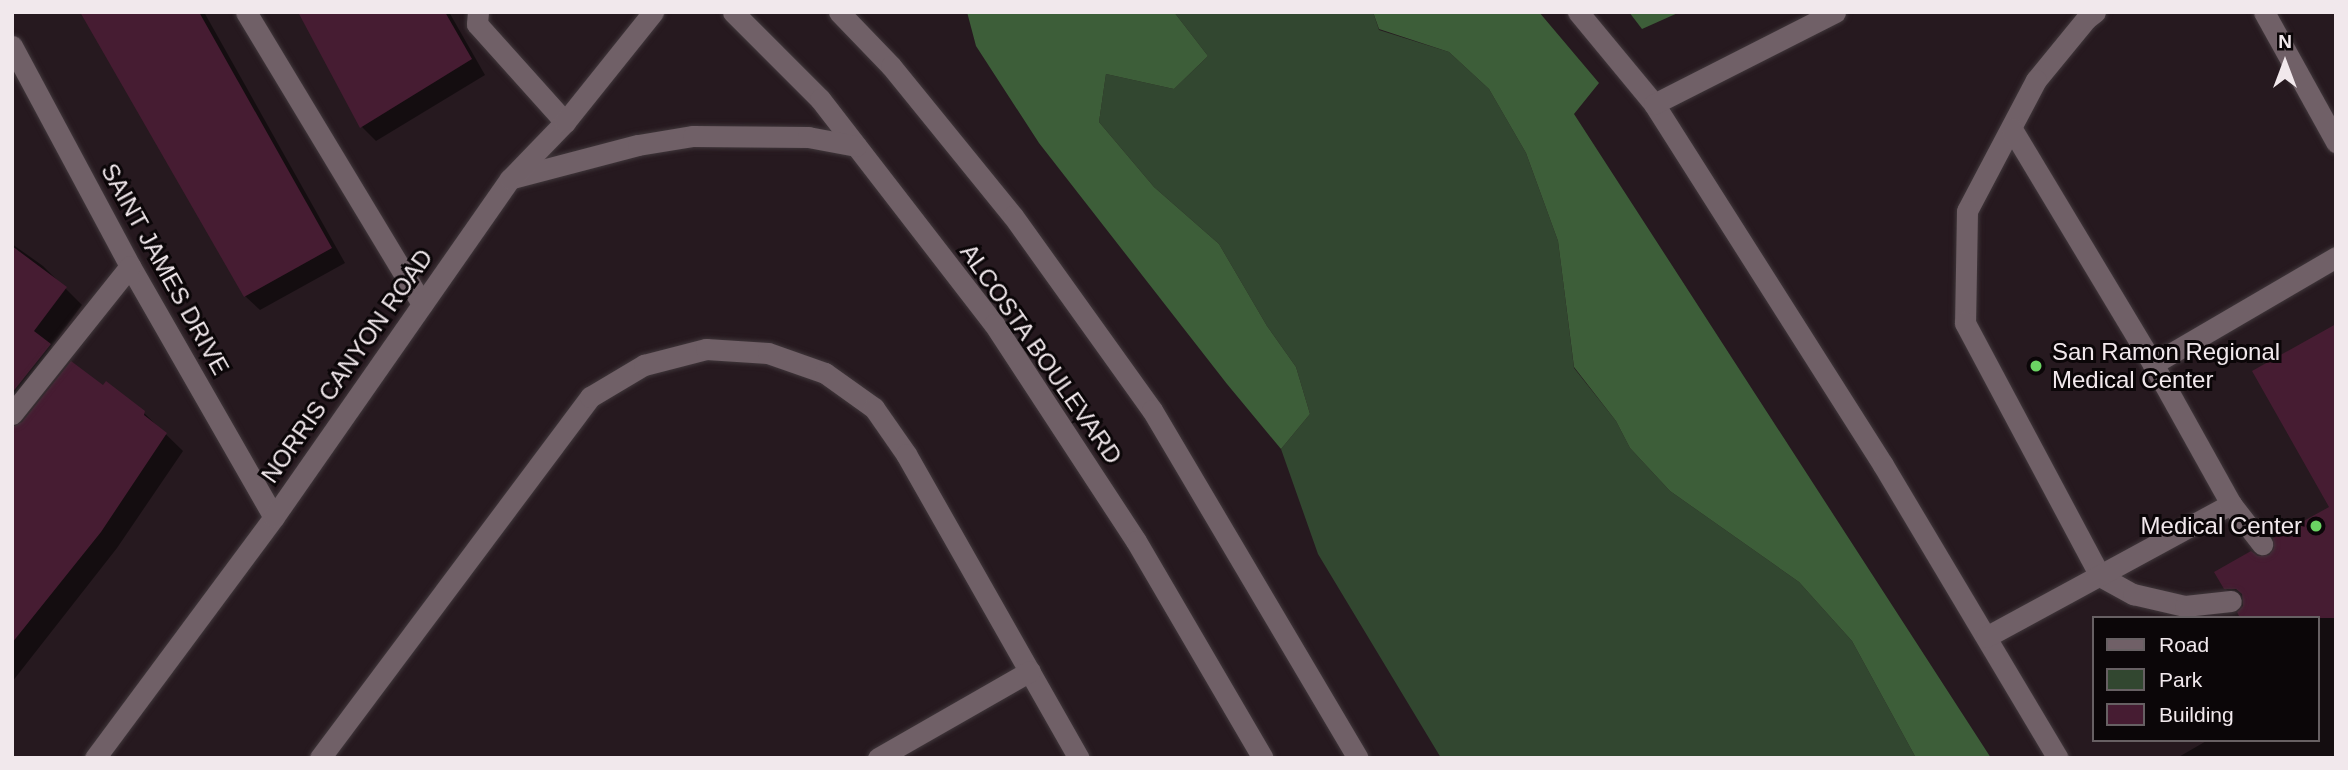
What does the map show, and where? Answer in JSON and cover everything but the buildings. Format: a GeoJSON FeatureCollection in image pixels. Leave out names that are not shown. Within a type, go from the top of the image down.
{"type":"FeatureCollection","features":[{"type":"Feature","properties":{"kind":"main road"},"geometry":{"type":"LineString","coordinates":[[246,12],[422,304]]}},
{"type":"Feature","properties":{"kind":"main road"},"geometry":{"type":"LineString","coordinates":[[478,12],[477,24],[565,122]]}},
{"type":"Feature","properties":{"kind":"main road","name":"NORRIS CANYON ROAD"},"geometry":{"type":"LineString","coordinates":[[95,758],[274,517],[510,179],[565,122],[653,12]]}},
{"type":"Feature","properties":{"kind":"main road","name":"ALCOSTA BOULEVARD"},"geometry":{"type":"LineString","coordinates":[[733,12],[820,99],[994,324],[1136,541],[1262,758]]}},
{"type":"Feature","properties":{"kind":"main road"},"geometry":{"type":"LineString","coordinates":[[839,12],[891,66],[1013,216],[1152,410],[1357,758]]}},
{"type":"Feature","properties":{"kind":"main road"},"geometry":{"type":"LineString","coordinates":[[1578,12],[1654,104],[1883,465],[2057,758]]}},
{"type":"Feature","properties":{"kind":"main road"},"geometry":{"type":"LineString","coordinates":[[1654,104],[1835,12]]}},
{"type":"Feature","properties":{"kind":"main road"},"geometry":{"type":"LineString","coordinates":[[2095,12],[2086,19],[2036,80],[1967,211],[1965,323],[2100,576],[2133,594],[2185,606],[2231,601]]}},
{"type":"Feature","properties":{"kind":"main road"},"geometry":{"type":"LineString","coordinates":[[2264,12],[2336,142]]}},
{"type":"Feature","properties":{"kind":"main road","name":"SAINT JAMES DRIVE"},"geometry":{"type":"LineString","coordinates":[[12,46],[130,265],[274,517]]}},
{"type":"Feature","properties":{"kind":"main road"},"geometry":{"type":"LineString","coordinates":[[2011,128],[2153,364],[2231,504],[2262,544]]}},
{"type":"Feature","properties":{"kind":"main road"},"geometry":{"type":"LineString","coordinates":[[510,179],[638,145],[693,136],[808,136],[856,146]]}},
{"type":"Feature","properties":{"kind":"main road"},"geometry":{"type":"LineString","coordinates":[[2153,364],[2336,257]]}},
{"type":"Feature","properties":{"kind":"main road"},"geometry":{"type":"LineString","coordinates":[[12,414],[130,265]]}},
{"type":"Feature","properties":{"kind":"main road"},"geometry":{"type":"LineString","coordinates":[[320,758],[590,397],[644,365],[706,349],[768,353],[825,373],[874,408],[906,454],[1079,758]]}},
{"type":"Feature","properties":{"kind":"main road"},"geometry":{"type":"LineString","coordinates":[[1986,637],[2231,504]]}},
{"type":"Feature","properties":{"kind":"main road"},"geometry":{"type":"LineString","coordinates":[[878,758],[1030,671]]}},
{"type":"Feature","properties":{"kind":"green space"},"geometry":{"type":"Polygon","coordinates":[[[967,12],[1174,12],[1208,56],[1174,89],[1106,74],[1099,122],[1154,187],[1219,244],[1267,326],[1296,367],[1310,414],[1281,449],[1039,143],[976,46],[967,12]]]}},
{"type":"Feature","properties":{"kind":"green space"},"geometry":{"type":"Polygon","coordinates":[[[1174,12],[1373,12],[1379,30],[1449,52],[1489,89],[1526,153],[1558,241],[1574,368],[1616,421],[1630,448],[1670,491],[1799,582],[1852,641],[1916,758],[1441,758],[1318,554],[1281,449],[1310,414],[1296,367],[1267,326],[1219,244],[1154,187],[1099,122],[1106,74],[1174,89],[1208,56],[1174,12]]]}},
{"type":"Feature","properties":{"kind":"green space"},"geometry":{"type":"Polygon","coordinates":[[[1373,12],[1539,12],[1599,83],[1574,114],[1991,758],[1916,758],[1852,641],[1799,582],[1670,491],[1630,448],[1616,421],[1574,367],[1558,241],[1526,153],[1489,89],[1449,52],[1379,29],[1373,12]]]}},
{"type":"Feature","properties":{"kind":"green space"},"geometry":{"type":"Polygon","coordinates":[[[1629,12],[1680,12],[1642,29],[1629,12]]]}},
{"type":"Feature","properties":{"kind":"place","name":"San Ramon Regional Medical Center"},"geometry":{"type":"Point","coordinates":[2036,366]}},
{"type":"Feature","properties":{"kind":"place","name":"Medical Center"},"geometry":{"type":"Point","coordinates":[2316,526]}}]}
